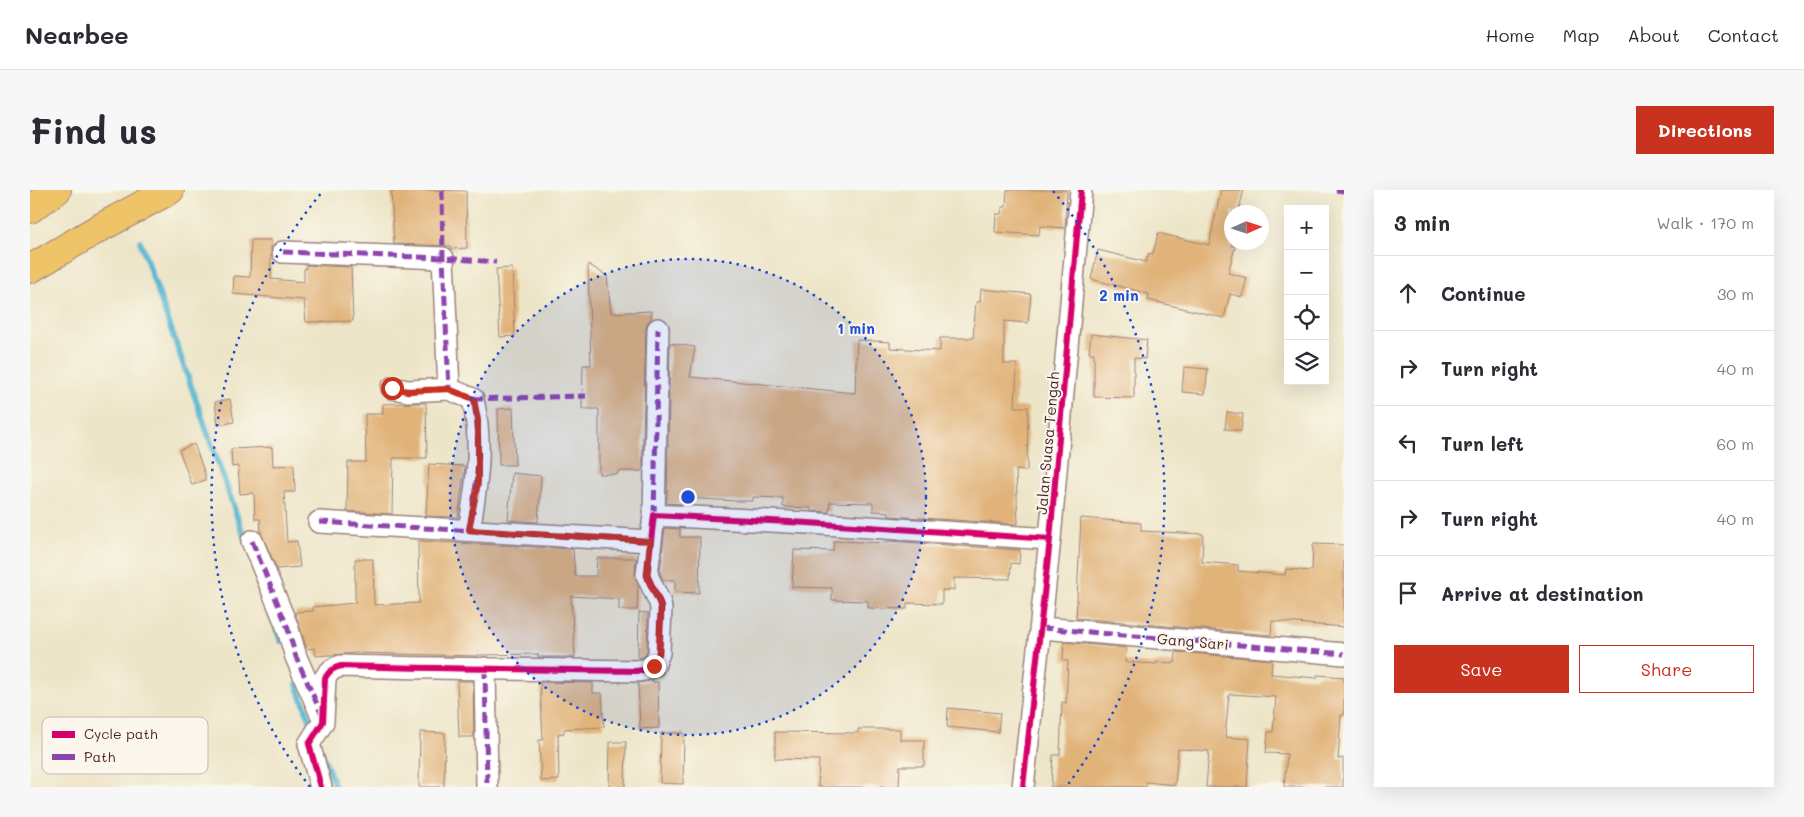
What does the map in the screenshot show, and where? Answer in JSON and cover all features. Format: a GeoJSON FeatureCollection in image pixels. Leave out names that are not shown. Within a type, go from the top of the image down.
{"type":"FeatureCollection","features":[{"type":"Feature","properties":{"kind":"highway"},"geometry":{"type":"LineString","coordinates":[[30,209],[57,190]]}},
{"type":"Feature","properties":{"kind":"highway"},"geometry":{"type":"LineString","coordinates":[[30,269],[96,230],[170,190]]}},
{"type":"Feature","properties":{"kind":"street","name":"Jalan Suasa Tengah"},"geometry":{"type":"LineString","coordinates":[[1023,787],[1042,628],[1081,190]]}},
{"type":"Feature","properties":{"kind":"street"},"geometry":{"type":"LineString","coordinates":[[283,252],[443,258],[448,389]]}},
{"type":"Feature","properties":{"kind":"street"},"geometry":{"type":"LineString","coordinates":[[321,787],[309,744],[319,728],[325,678],[328,672],[334,668],[341,666],[636,672],[654,666],[659,653],[661,609],[647,575],[654,515],[658,329]]}},
{"type":"Feature","properties":{"kind":"street"},"geometry":{"type":"LineString","coordinates":[[392,388],[408,391],[448,389],[474,399],[478,420],[478,483],[469,530]]}},
{"type":"Feature","properties":{"kind":"street"},"geometry":{"type":"LineString","coordinates":[[654,515],[1050,539]]}},
{"type":"Feature","properties":{"kind":"street"},"geometry":{"type":"LineString","coordinates":[[320,522],[650,541]]}},
{"type":"Feature","properties":{"kind":"street"},"geometry":{"type":"LineString","coordinates":[[252,541],[287,626],[319,728]]}},
{"type":"Feature","properties":{"kind":"street","name":"Gang Sari"},"geometry":{"type":"LineString","coordinates":[[1042,628],[1344,654]]}},
{"type":"Feature","properties":{"kind":"street"},"geometry":{"type":"LineString","coordinates":[[485,668],[487,787]]}},
{"type":"Feature","properties":{"kind":"building"},"geometry":{"type":"Polygon","coordinates":[[[1007,190],[1067,190],[1065,228],[1040,226],[1039,235],[995,232],[996,214],[1001,214],[1002,207],[1006,207],[1007,190]]]}},
{"type":"Feature","properties":{"kind":"building"},"geometry":{"type":"Polygon","coordinates":[[[1221,190],[1244,190],[1240,205],[1224,205],[1224,250],[1234,250],[1228,273],[1247,278],[1242,297],[1230,294],[1224,318],[1148,300],[1149,294],[1091,279],[1098,250],[1146,262],[1149,253],[1153,254],[1158,233],[1209,245],[1221,190]]]}},
{"type":"Feature","properties":{"kind":"building"},"geometry":{"type":"Polygon","coordinates":[[[391,191],[466,191],[467,248],[451,249],[451,246],[394,244],[391,191]]]}},
{"type":"Feature","properties":{"kind":"building"},"geometry":{"type":"Polygon","coordinates":[[[251,240],[271,240],[271,279],[304,282],[304,269],[306,265],[351,267],[353,321],[306,322],[304,300],[233,294],[234,276],[250,277],[251,240]]]}},
{"type":"Feature","properties":{"kind":"building"},"geometry":{"type":"Polygon","coordinates":[[[588,264],[607,276],[611,313],[651,311],[651,319],[647,323],[646,329],[642,471],[618,471],[618,474],[599,474],[599,409],[582,409],[583,365],[591,365],[588,264]]]}},
{"type":"Feature","properties":{"kind":"building"},"geometry":{"type":"Polygon","coordinates":[[[512,268],[515,336],[500,337],[496,269],[512,268]]]}},
{"type":"Feature","properties":{"kind":"building"},"geometry":{"type":"Polygon","coordinates":[[[981,289],[1031,294],[1028,323],[1004,321],[1004,364],[1017,364],[1015,407],[1028,407],[1027,471],[1016,470],[1018,524],[889,516],[889,512],[873,511],[873,503],[830,502],[829,512],[811,511],[811,508],[783,507],[783,498],[753,497],[753,501],[737,501],[682,498],[681,504],[667,503],[670,343],[695,347],[690,377],[855,393],[857,340],[890,342],[890,348],[940,351],[940,338],[973,338],[976,302],[980,302],[981,289]]]}},
{"type":"Feature","properties":{"kind":"building"},"geometry":{"type":"Polygon","coordinates":[[[1091,334],[1147,340],[1145,359],[1134,358],[1134,398],[1094,397],[1094,353],[1089,353],[1091,334]]]}},
{"type":"Feature","properties":{"kind":"building"},"geometry":{"type":"Polygon","coordinates":[[[1184,367],[1208,369],[1205,394],[1182,392],[1184,367]]]}},
{"type":"Feature","properties":{"kind":"building"},"geometry":{"type":"Polygon","coordinates":[[[230,399],[234,422],[218,425],[215,402],[230,399]]]}},
{"type":"Feature","properties":{"kind":"building"},"geometry":{"type":"Polygon","coordinates":[[[426,403],[427,458],[393,458],[392,514],[347,511],[348,462],[366,462],[365,414],[383,414],[383,404],[426,403]]]}},
{"type":"Feature","properties":{"kind":"building"},"geometry":{"type":"Polygon","coordinates":[[[513,408],[515,465],[499,465],[498,409],[513,408]]]}},
{"type":"Feature","properties":{"kind":"building"},"geometry":{"type":"Polygon","coordinates":[[[1227,412],[1243,414],[1241,431],[1225,429],[1227,412]]]}},
{"type":"Feature","properties":{"kind":"building"},"geometry":{"type":"Polygon","coordinates":[[[194,444],[205,474],[205,480],[192,485],[179,450],[194,444]]]}},
{"type":"Feature","properties":{"kind":"building"},"geometry":{"type":"Polygon","coordinates":[[[272,447],[273,466],[294,465],[295,492],[284,492],[287,542],[297,541],[300,567],[277,569],[261,533],[260,519],[255,519],[254,493],[240,494],[238,466],[232,467],[231,449],[272,447]]]}},
{"type":"Feature","properties":{"kind":"building"},"geometry":{"type":"Polygon","coordinates":[[[429,464],[465,466],[458,517],[426,516],[429,464]]]}},
{"type":"Feature","properties":{"kind":"building"},"geometry":{"type":"Polygon","coordinates":[[[512,473],[541,476],[538,522],[508,520],[512,473]]]}},
{"type":"Feature","properties":{"kind":"building"},"geometry":{"type":"Polygon","coordinates":[[[1081,518],[1141,523],[1141,531],[1203,534],[1202,562],[1238,565],[1238,571],[1285,575],[1286,569],[1312,571],[1313,544],[1344,545],[1344,627],[1272,621],[1271,635],[1076,618],[1081,518]]]}},
{"type":"Feature","properties":{"kind":"building"},"geometry":{"type":"Polygon","coordinates":[[[665,528],[680,529],[680,537],[700,537],[699,593],[675,592],[675,580],[663,580],[660,573],[665,528]]]}},
{"type":"Feature","properties":{"kind":"building"},"geometry":{"type":"Polygon","coordinates":[[[418,541],[573,549],[575,576],[596,576],[597,558],[636,558],[637,610],[619,610],[619,599],[571,596],[575,657],[538,657],[538,654],[478,656],[356,653],[316,656],[315,648],[307,649],[295,612],[313,611],[313,607],[355,603],[355,559],[373,559],[374,605],[419,603],[418,541]]]}},
{"type":"Feature","properties":{"kind":"building"},"geometry":{"type":"Polygon","coordinates":[[[834,541],[888,543],[888,541],[1020,550],[1019,564],[1011,563],[1010,579],[954,578],[954,590],[942,590],[942,604],[907,603],[907,609],[868,608],[868,601],[832,600],[832,588],[792,587],[794,550],[833,551],[834,541]]]}},
{"type":"Feature","properties":{"kind":"building"},"geometry":{"type":"Polygon","coordinates":[[[639,612],[648,613],[647,650],[644,656],[638,658],[639,612]]]}},
{"type":"Feature","properties":{"kind":"building"},"geometry":{"type":"Polygon","coordinates":[[[1064,642],[1126,648],[1125,662],[1175,663],[1176,652],[1272,660],[1271,674],[1317,678],[1317,675],[1344,677],[1344,715],[1341,715],[1338,759],[1343,758],[1343,787],[1284,787],[1287,754],[1266,753],[1268,732],[1273,732],[1276,697],[1230,694],[1225,737],[1250,739],[1247,787],[1206,787],[1209,751],[1178,749],[1175,785],[1146,782],[1146,787],[1051,787],[1053,755],[1060,755],[1062,702],[1066,703],[1068,661],[1063,660],[1064,642]]]}},
{"type":"Feature","properties":{"kind":"building"},"geometry":{"type":"Polygon","coordinates":[[[653,680],[653,682],[658,682],[659,728],[640,729],[638,683],[653,680]]]}},
{"type":"Feature","properties":{"kind":"building"},"geometry":{"type":"Polygon","coordinates":[[[457,681],[473,681],[474,737],[459,737],[457,681]]]}},
{"type":"Feature","properties":{"kind":"building"},"geometry":{"type":"Polygon","coordinates":[[[540,682],[593,683],[593,693],[602,693],[604,727],[564,729],[564,733],[558,734],[559,780],[541,781],[539,740],[543,740],[540,682]]]}},
{"type":"Feature","properties":{"kind":"building"},"geometry":{"type":"Polygon","coordinates":[[[948,708],[1000,713],[998,732],[947,727],[948,708]]]}},
{"type":"Feature","properties":{"kind":"building"},"geometry":{"type":"Polygon","coordinates":[[[858,729],[900,729],[900,740],[924,740],[924,766],[900,766],[899,787],[818,787],[819,760],[775,759],[775,732],[858,733],[858,729]]]}},
{"type":"Feature","properties":{"kind":"building"},"geometry":{"type":"Polygon","coordinates":[[[420,732],[445,733],[444,787],[419,787],[420,732]]]}},
{"type":"Feature","properties":{"kind":"building"},"geometry":{"type":"Polygon","coordinates":[[[661,733],[684,733],[683,784],[660,783],[661,733]]]}},
{"type":"Feature","properties":{"kind":"building"},"geometry":{"type":"Polygon","coordinates":[[[610,742],[626,742],[625,787],[609,787],[610,742]]]}},
{"type":"Feature","properties":{"kind":"waterway"},"geometry":{"type":"LineString","coordinates":[[140,241],[246,542]]}},
{"type":"Feature","properties":{"kind":"waterway"},"geometry":{"type":"LineString","coordinates":[[271,615],[281,641]]}},
{"type":"Feature","properties":{"kind":"waterway"},"geometry":{"type":"LineString","coordinates":[[297,685],[313,728]]}},
{"type":"Feature","properties":{"kind":"waterway"},"geometry":{"type":"LineString","coordinates":[[321,751],[335,787]]}},
{"type":"Feature","properties":{"kind":"marked path"},"geometry":{"type":"LineString","coordinates":[[442,190],[449,389]]}},
{"type":"Feature","properties":{"kind":"marked path"},"geometry":{"type":"LineString","coordinates":[[1336,190],[1344,191]]}},
{"type":"Feature","properties":{"kind":"marked path"},"geometry":{"type":"LineString","coordinates":[[283,252],[443,258],[496,262]]}},
{"type":"Feature","properties":{"kind":"marked path"},"geometry":{"type":"LineString","coordinates":[[654,515],[658,329]]}},
{"type":"Feature","properties":{"kind":"marked path"},"geometry":{"type":"LineString","coordinates":[[392,388],[408,391],[449,389],[473,399],[478,433],[478,465],[469,530]]}},
{"type":"Feature","properties":{"kind":"marked path"},"geometry":{"type":"LineString","coordinates":[[473,399],[586,396]]}},
{"type":"Feature","properties":{"kind":"marked path"},"geometry":{"type":"LineString","coordinates":[[319,522],[650,541],[650,545]]}},
{"type":"Feature","properties":{"kind":"marked path"},"geometry":{"type":"LineString","coordinates":[[252,541],[287,626],[296,657],[321,713]]}},
{"type":"Feature","properties":{"kind":"marked path"},"geometry":{"type":"LineString","coordinates":[[1042,628],[1344,654]]}},
{"type":"Feature","properties":{"kind":"marked path"},"geometry":{"type":"LineString","coordinates":[[485,668],[487,787]]}},
{"type":"Feature","properties":{"kind":"cycle path"},"geometry":{"type":"LineString","coordinates":[[1023,787],[1050,539],[1081,190]]}},
{"type":"Feature","properties":{"kind":"cycle path"},"geometry":{"type":"LineString","coordinates":[[321,787],[309,744],[323,722],[325,678],[328,673],[338,667],[636,671],[654,666],[659,653],[661,609],[647,575],[654,515],[1050,539]]}},
{"type":"Feature","properties":{"kind":"route"},"geometry":{"type":"LineString","coordinates":[[392,388],[402,391],[448,389],[474,399],[478,420],[478,483],[469,530],[650,541],[647,575],[661,609],[659,653],[654,666]]}}]}
